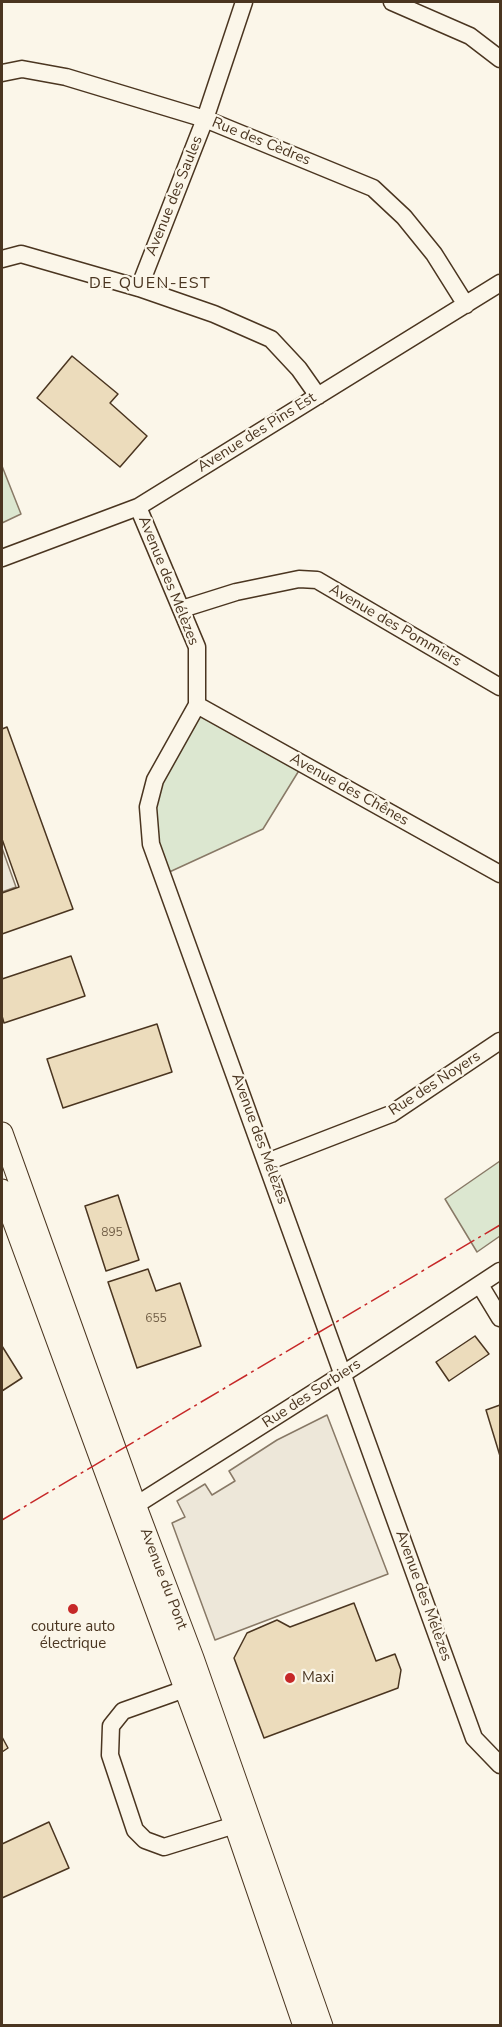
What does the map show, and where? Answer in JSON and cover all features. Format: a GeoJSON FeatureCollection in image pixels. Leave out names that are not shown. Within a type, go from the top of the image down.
{"type":"FeatureCollection","features":[{"type":"Feature","properties":{"kind":"main road","name":"Avenue du Pont"},"geometry":{"type":"LineString","coordinates":[[2,1133],[185,1689],[304,2025]]}},
{"type":"Feature","properties":{"kind":"main road","name":"Avenue du Pont"},"geometry":{"type":"LineString","coordinates":[[2,1190],[128,1511],[193,1658],[322,2025]]}},
{"type":"Feature","properties":{"kind":"street","name":"Avenue des Saules"},"geometry":{"type":"LineString","coordinates":[[138,288],[206,119],[244,2]]}},
{"type":"Feature","properties":{"kind":"street"},"geometry":{"type":"LineString","coordinates":[[392,2],[470,36],[501,59]]}},
{"type":"Feature","properties":{"kind":"street","name":"Rue des Cèdres"},"geometry":{"type":"LineString","coordinates":[[2,73],[22,69],[66,77],[206,119],[373,188],[404,217],[434,254],[466,305]]}},
{"type":"Feature","properties":{"kind":"street"},"geometry":{"type":"LineString","coordinates":[[2,259],[21,254],[138,288],[214,314],[271,339],[299,369],[318,396]]}},
{"type":"Feature","properties":{"kind":"street","name":"Avenue des Pins Est"},"geometry":{"type":"LineString","coordinates":[[2,558],[138,507],[501,284]]}},
{"type":"Feature","properties":{"kind":"street","name":"Avenue des Mélèzes"},"geometry":{"type":"LineString","coordinates":[[138,507],[197,647],[197,705],[155,780],[148,807],[151,844],[474,1738],[501,1765]]}},
{"type":"Feature","properties":{"kind":"street","name":"Avenue des Pommiers"},"geometry":{"type":"LineString","coordinates":[[182,609],[236,592],[299,579],[317,580],[501,687]]}},
{"type":"Feature","properties":{"kind":"street","name":"Avenue des Chênes"},"geometry":{"type":"LineString","coordinates":[[197,705],[501,874]]}},
{"type":"Feature","properties":{"kind":"street","name":"Rue des Noyers"},"geometry":{"type":"LineString","coordinates":[[267,1162],[391,1114],[501,1041]]}},
{"type":"Feature","properties":{"kind":"street","name":"Rue des Sorbiers"},"geometry":{"type":"LineString","coordinates":[[128,1511],[501,1271]]}},
{"type":"Feature","properties":{"kind":"street"},"geometry":{"type":"LineString","coordinates":[[480,1285],[501,1318]]}},
{"type":"Feature","properties":{"kind":"street"},"geometry":{"type":"LineString","coordinates":[[185,1689],[123,1711],[111,1726],[110,1755],[135,1830],[145,1840],[164,1847],[235,1825]]}},
{"type":"Feature","properties":{"kind":"green space"},"geometry":{"type":"Polygon","coordinates":[[[2,466],[21,514],[2,523],[2,466]]]}},
{"type":"Feature","properties":{"kind":"green space"},"geometry":{"type":"Polygon","coordinates":[[[197,709],[303,764],[263,829],[165,874],[151,844],[155,780],[197,709]]]}},
{"type":"Feature","properties":{"kind":"green space"},"geometry":{"type":"Polygon","coordinates":[[[500,1161],[500,1236],[477,1252],[445,1199],[500,1161]]]}},
{"type":"Feature","properties":{"kind":"shaded area"},"geometry":{"type":"Polygon","coordinates":[[[2,848],[16,887],[2,892],[2,848]]]}},
{"type":"Feature","properties":{"kind":"shaded area"},"geometry":{"type":"Polygon","coordinates":[[[327,1415],[388,1574],[215,1640],[172,1523],[185,1517],[177,1501],[205,1484],[212,1495],[235,1481],[229,1471],[277,1440],[327,1415]]]}},
{"type":"Feature","properties":{"kind":"building"},"geometry":{"type":"Polygon","coordinates":[[[72,356],[118,394],[110,403],[147,436],[120,467],[37,398],[72,356]]]}},
{"type":"Feature","properties":{"kind":"building"},"geometry":{"type":"Polygon","coordinates":[[[7,727],[73,909],[2,934],[2,893],[19,887],[2,839],[2,729],[7,727]]]}},
{"type":"Feature","properties":{"kind":"building"},"geometry":{"type":"Polygon","coordinates":[[[71,956],[85,996],[4,1023],[2,979],[71,956]]]}},
{"type":"Feature","properties":{"kind":"building"},"geometry":{"type":"Polygon","coordinates":[[[157,1024],[172,1072],[63,1108],[47,1059],[157,1024]]]}},
{"type":"Feature","properties":{"kind":"building"},"geometry":{"type":"Polygon","coordinates":[[[118,1195],[139,1260],[106,1271],[85,1206],[118,1195]]]}},
{"type":"Feature","properties":{"kind":"building"},"geometry":{"type":"Polygon","coordinates":[[[148,1269],[156,1291],[180,1283],[201,1346],[137,1368],[108,1282],[148,1269]]]}},
{"type":"Feature","properties":{"kind":"building"},"geometry":{"type":"Polygon","coordinates":[[[475,1336],[489,1354],[449,1381],[436,1362],[475,1336]]]}},
{"type":"Feature","properties":{"kind":"building"},"geometry":{"type":"Polygon","coordinates":[[[2,1346],[22,1378],[2,1391],[2,1346]]]}},
{"type":"Feature","properties":{"kind":"building"},"geometry":{"type":"Polygon","coordinates":[[[500,1405],[500,1456],[486,1410],[500,1405]]]}},
{"type":"Feature","properties":{"kind":"building"},"geometry":{"type":"Polygon","coordinates":[[[354,1603],[376,1661],[395,1654],[401,1670],[398,1688],[264,1738],[234,1658],[247,1633],[277,1620],[290,1627],[354,1603]]]}},
{"type":"Feature","properties":{"kind":"building"},"geometry":{"type":"Polygon","coordinates":[[[2,1737],[8,1748],[2,1752],[2,1737]]]}},
{"type":"Feature","properties":{"kind":"building"},"geometry":{"type":"Polygon","coordinates":[[[49,1822],[69,1868],[2,1898],[2,1844],[49,1822]]]}},
{"type":"Feature","properties":{"kind":"power"},"geometry":{"type":"LineString","coordinates":[[2,1520],[500,1225]]}},
{"type":"Feature","properties":{"kind":"place","name":"couture auto électrique"},"geometry":{"type":"Point","coordinates":[73,1609]}},
{"type":"Feature","properties":{"kind":"place","name":"Maxi"},"geometry":{"type":"Point","coordinates":[290,1678]}},
{"type":"Feature","properties":{"kind":"district","name":"DE QUEN-EST"},"geometry":{"type":"Point","coordinates":[150,284]}}]}
